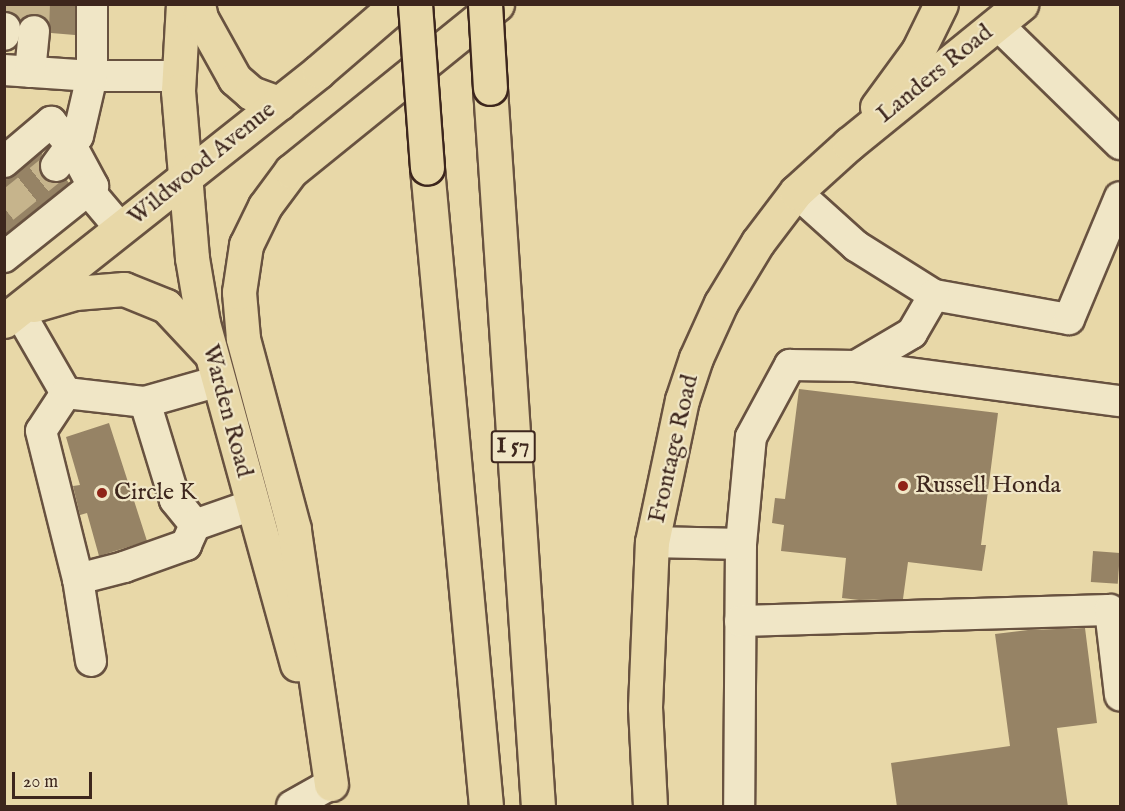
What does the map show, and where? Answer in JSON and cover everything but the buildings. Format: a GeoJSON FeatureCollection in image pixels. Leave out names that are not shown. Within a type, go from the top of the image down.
{"type":"FeatureCollection","features":[{"type":"Feature","properties":{"kind":"main road","name":"Warden Road"},"geometry":{"type":"LineString","coordinates":[[183,4],[179,76],[192,258],[215,367],[334,795]]}},
{"type":"Feature","properties":{"kind":"main road"},"geometry":{"type":"LineString","coordinates":[[198,4],[201,18],[235,79],[251,93],[279,103]]}},
{"type":"Feature","properties":{"kind":"main road","name":"Wildwood Avenue"},"geometry":{"type":"LineString","coordinates":[[10,311],[186,178],[397,4]]}},
{"type":"Feature","properties":{"kind":"main road","name":"I 57"},"geometry":{"type":"LineString","coordinates":[[415,4],[427,168],[486,807]]}},
{"type":"Feature","properties":{"kind":"main road","name":"I 57"},"geometry":{"type":"LineString","coordinates":[[485,4],[538,807]]}},
{"type":"Feature","properties":{"kind":"main road"},"geometry":{"type":"LineString","coordinates":[[334,795],[294,530],[243,338],[239,292],[246,246],[265,206],[291,171],[497,4]]}},
{"type":"Feature","properties":{"kind":"main road"},"geometry":{"type":"LineString","coordinates":[[849,144],[918,51],[941,4]]}},
{"type":"Feature","properties":{"kind":"main road","name":"Landers Road"},"geometry":{"type":"LineString","coordinates":[[849,144],[1009,14]]}},
{"type":"Feature","properties":{"kind":"main road","name":"Frontage Road"},"geometry":{"type":"LineString","coordinates":[[650,807],[645,707],[652,542],[668,456],[696,358],[721,303],[746,262],[796,192],[849,144]]}},
{"type":"Feature","properties":{"kind":"main road"},"geometry":{"type":"LineString","coordinates":[[10,311],[75,292],[124,289],[166,306],[215,367]]}},
{"type":"Feature","properties":{"kind":"lane"},"geometry":{"type":"LineString","coordinates":[[64,156],[78,136],[92,76],[92,4]]}},
{"type":"Feature","properties":{"kind":"lane"},"geometry":{"type":"LineString","coordinates":[[1009,14],[1120,144]]}},
{"type":"Feature","properties":{"kind":"lane"},"geometry":{"type":"LineString","coordinates":[[15,32],[17,71],[92,76],[179,76]]}},
{"type":"Feature","properties":{"kind":"lane"},"geometry":{"type":"LineString","coordinates":[[4,162],[51,122],[64,156],[93,186],[4,257]]}},
{"type":"Feature","properties":{"kind":"lane"},"geometry":{"type":"LineString","coordinates":[[88,190],[121,229]]}},
{"type":"Feature","properties":{"kind":"lane"},"geometry":{"type":"LineString","coordinates":[[796,192],[856,246],[934,295],[1068,319],[1120,197]]}},
{"type":"Feature","properties":{"kind":"lane"},"geometry":{"type":"LineString","coordinates":[[856,366],[912,333],[934,295]]}},
{"type":"Feature","properties":{"kind":"lane"},"geometry":{"type":"LineString","coordinates":[[10,311],[66,393],[145,402],[215,367]]}},
{"type":"Feature","properties":{"kind":"lane"},"geometry":{"type":"LineString","coordinates":[[739,807],[741,544],[751,436],[790,365],[856,366],[1120,401]]}},
{"type":"Feature","properties":{"kind":"lane"},"geometry":{"type":"LineString","coordinates":[[66,393],[41,431],[78,579],[91,661]]}},
{"type":"Feature","properties":{"kind":"lane"},"geometry":{"type":"LineString","coordinates":[[145,402],[175,500],[195,525]]}},
{"type":"Feature","properties":{"kind":"lane"},"geometry":{"type":"LineString","coordinates":[[78,579],[124,567],[186,546],[195,525],[252,505]]}},
{"type":"Feature","properties":{"kind":"lane"},"geometry":{"type":"LineString","coordinates":[[652,542],[741,544]]}},
{"type":"Feature","properties":{"kind":"lane"},"geometry":{"type":"LineString","coordinates":[[740,621],[1110,610],[1120,695]]}},
{"type":"Feature","properties":{"kind":"lane"},"geometry":{"type":"LineString","coordinates":[[292,807],[334,795]]}},
{"type":"Feature","properties":{"kind":"tunnel"},"geometry":{"type":"LineString","coordinates":[[5,28],[8,4]]}},
{"type":"Feature","properties":{"kind":"tunnel"},"geometry":{"type":"LineString","coordinates":[[34,31],[35,4]]}},
{"type":"Feature","properties":{"kind":"tunnel"},"geometry":{"type":"LineString","coordinates":[[4,208],[56,166]]}},
{"type":"Feature","properties":{"kind":"place","name":"Russell Honda"},"geometry":{"type":"Point","coordinates":[903,486]}},
{"type":"Feature","properties":{"kind":"place","name":"Circle K"},"geometry":{"type":"Point","coordinates":[102,493]}}]}
